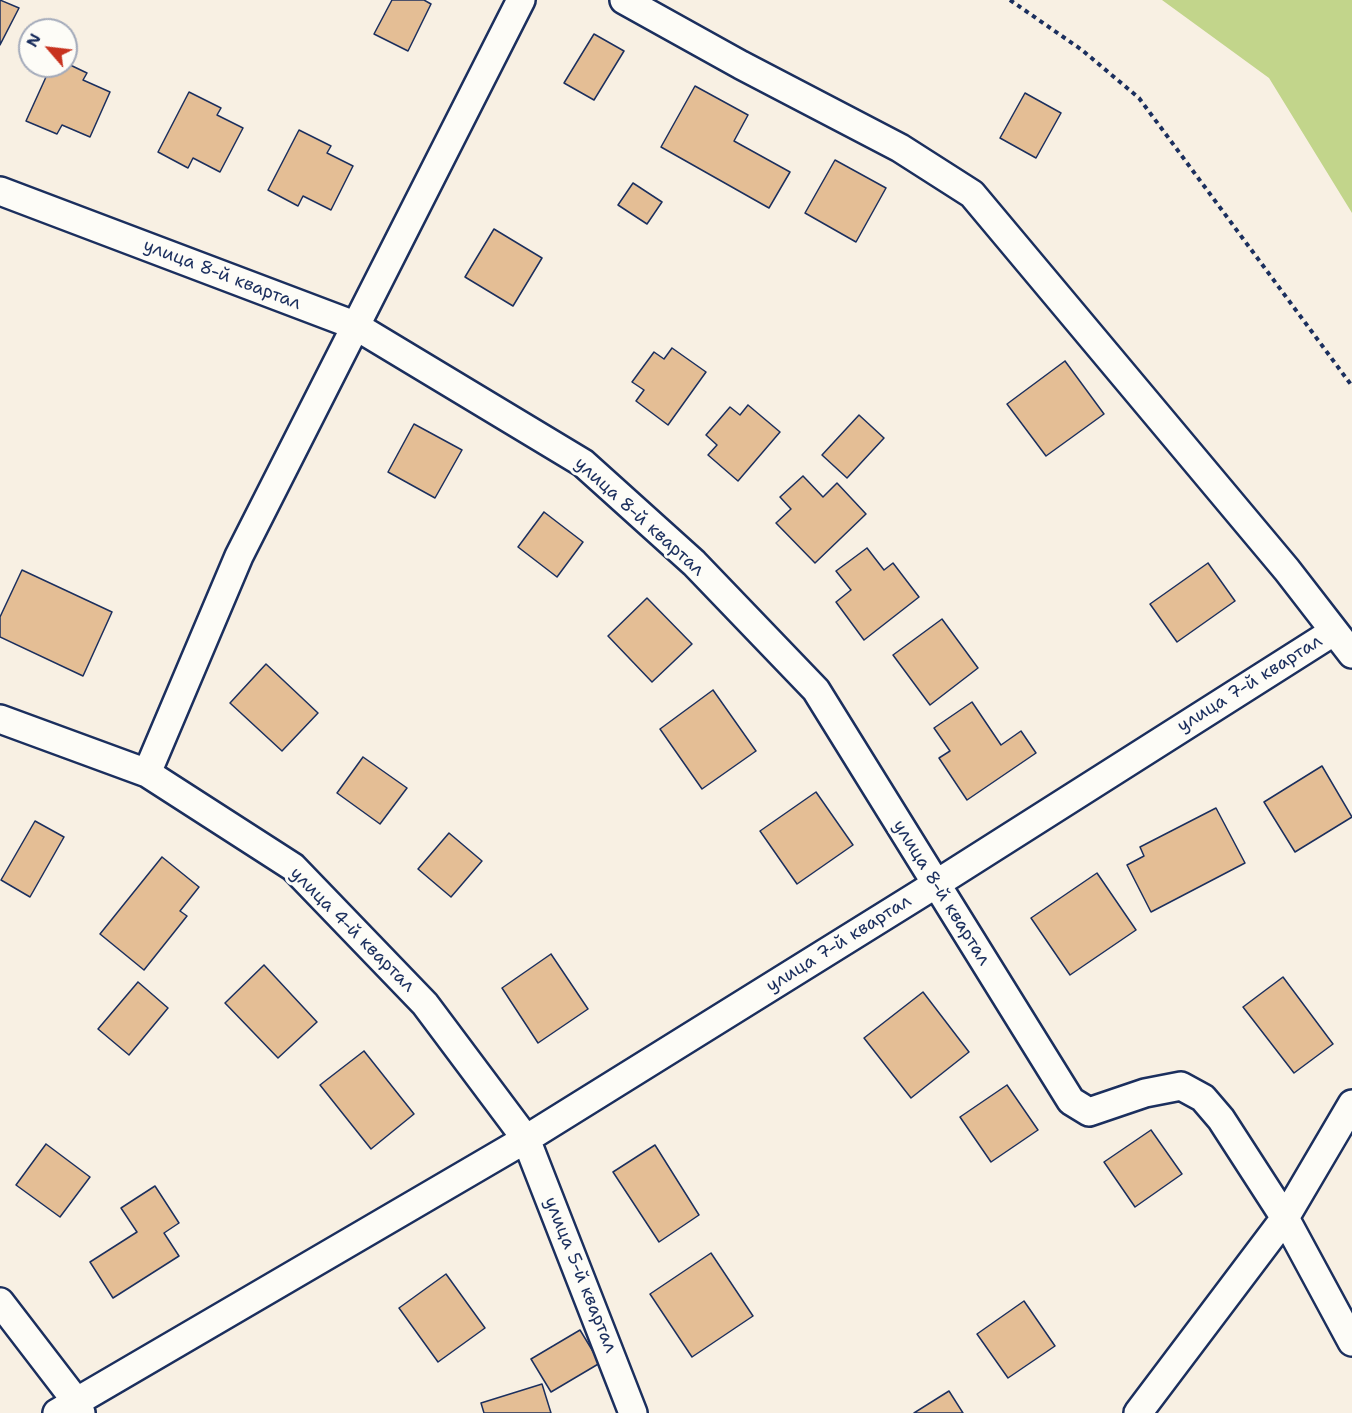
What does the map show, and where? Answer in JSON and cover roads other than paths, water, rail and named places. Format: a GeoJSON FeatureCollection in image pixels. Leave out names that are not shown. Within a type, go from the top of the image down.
{"type":"FeatureCollection","features":[{"type":"Feature","properties":{"kind":"street"},"geometry":{"type":"LineString","coordinates":[[147,773],[239,556],[354,325],[521,0]]}},
{"type":"Feature","properties":{"kind":"street"},"geometry":{"type":"LineString","coordinates":[[624,0],[741,65],[900,148],[972,194],[1287,570],[1352,654]]}},
{"type":"Feature","properties":{"kind":"street","name":"улица 8-й квартал"},"geometry":{"type":"LineString","coordinates":[[0,191],[354,325],[583,464],[694,563],[816,690],[1071,1101],[1089,1112],[1145,1093],[1181,1086],[1203,1098],[1221,1119],[1285,1218],[1352,1342]]}},
{"type":"Feature","properties":{"kind":"street","name":"улица 7-й квартал"},"geometry":{"type":"LineString","coordinates":[[72,1409],[526,1138],[936,884],[1334,632]]}},
{"type":"Feature","properties":{"kind":"street","name":"улица 4-й квартал"},"geometry":{"type":"LineString","coordinates":[[0,719],[147,773],[293,867],[425,1004],[526,1138]]}},
{"type":"Feature","properties":{"kind":"street"},"geometry":{"type":"LineString","coordinates":[[1138,1413],[1285,1218],[1352,1104]]}},
{"type":"Feature","properties":{"kind":"street","name":"улица 5-й квартал"},"geometry":{"type":"LineString","coordinates":[[526,1138],[633,1413]]}},
{"type":"Feature","properties":{"kind":"street"},"geometry":{"type":"LineString","coordinates":[[0,1302],[72,1409]]}}]}
